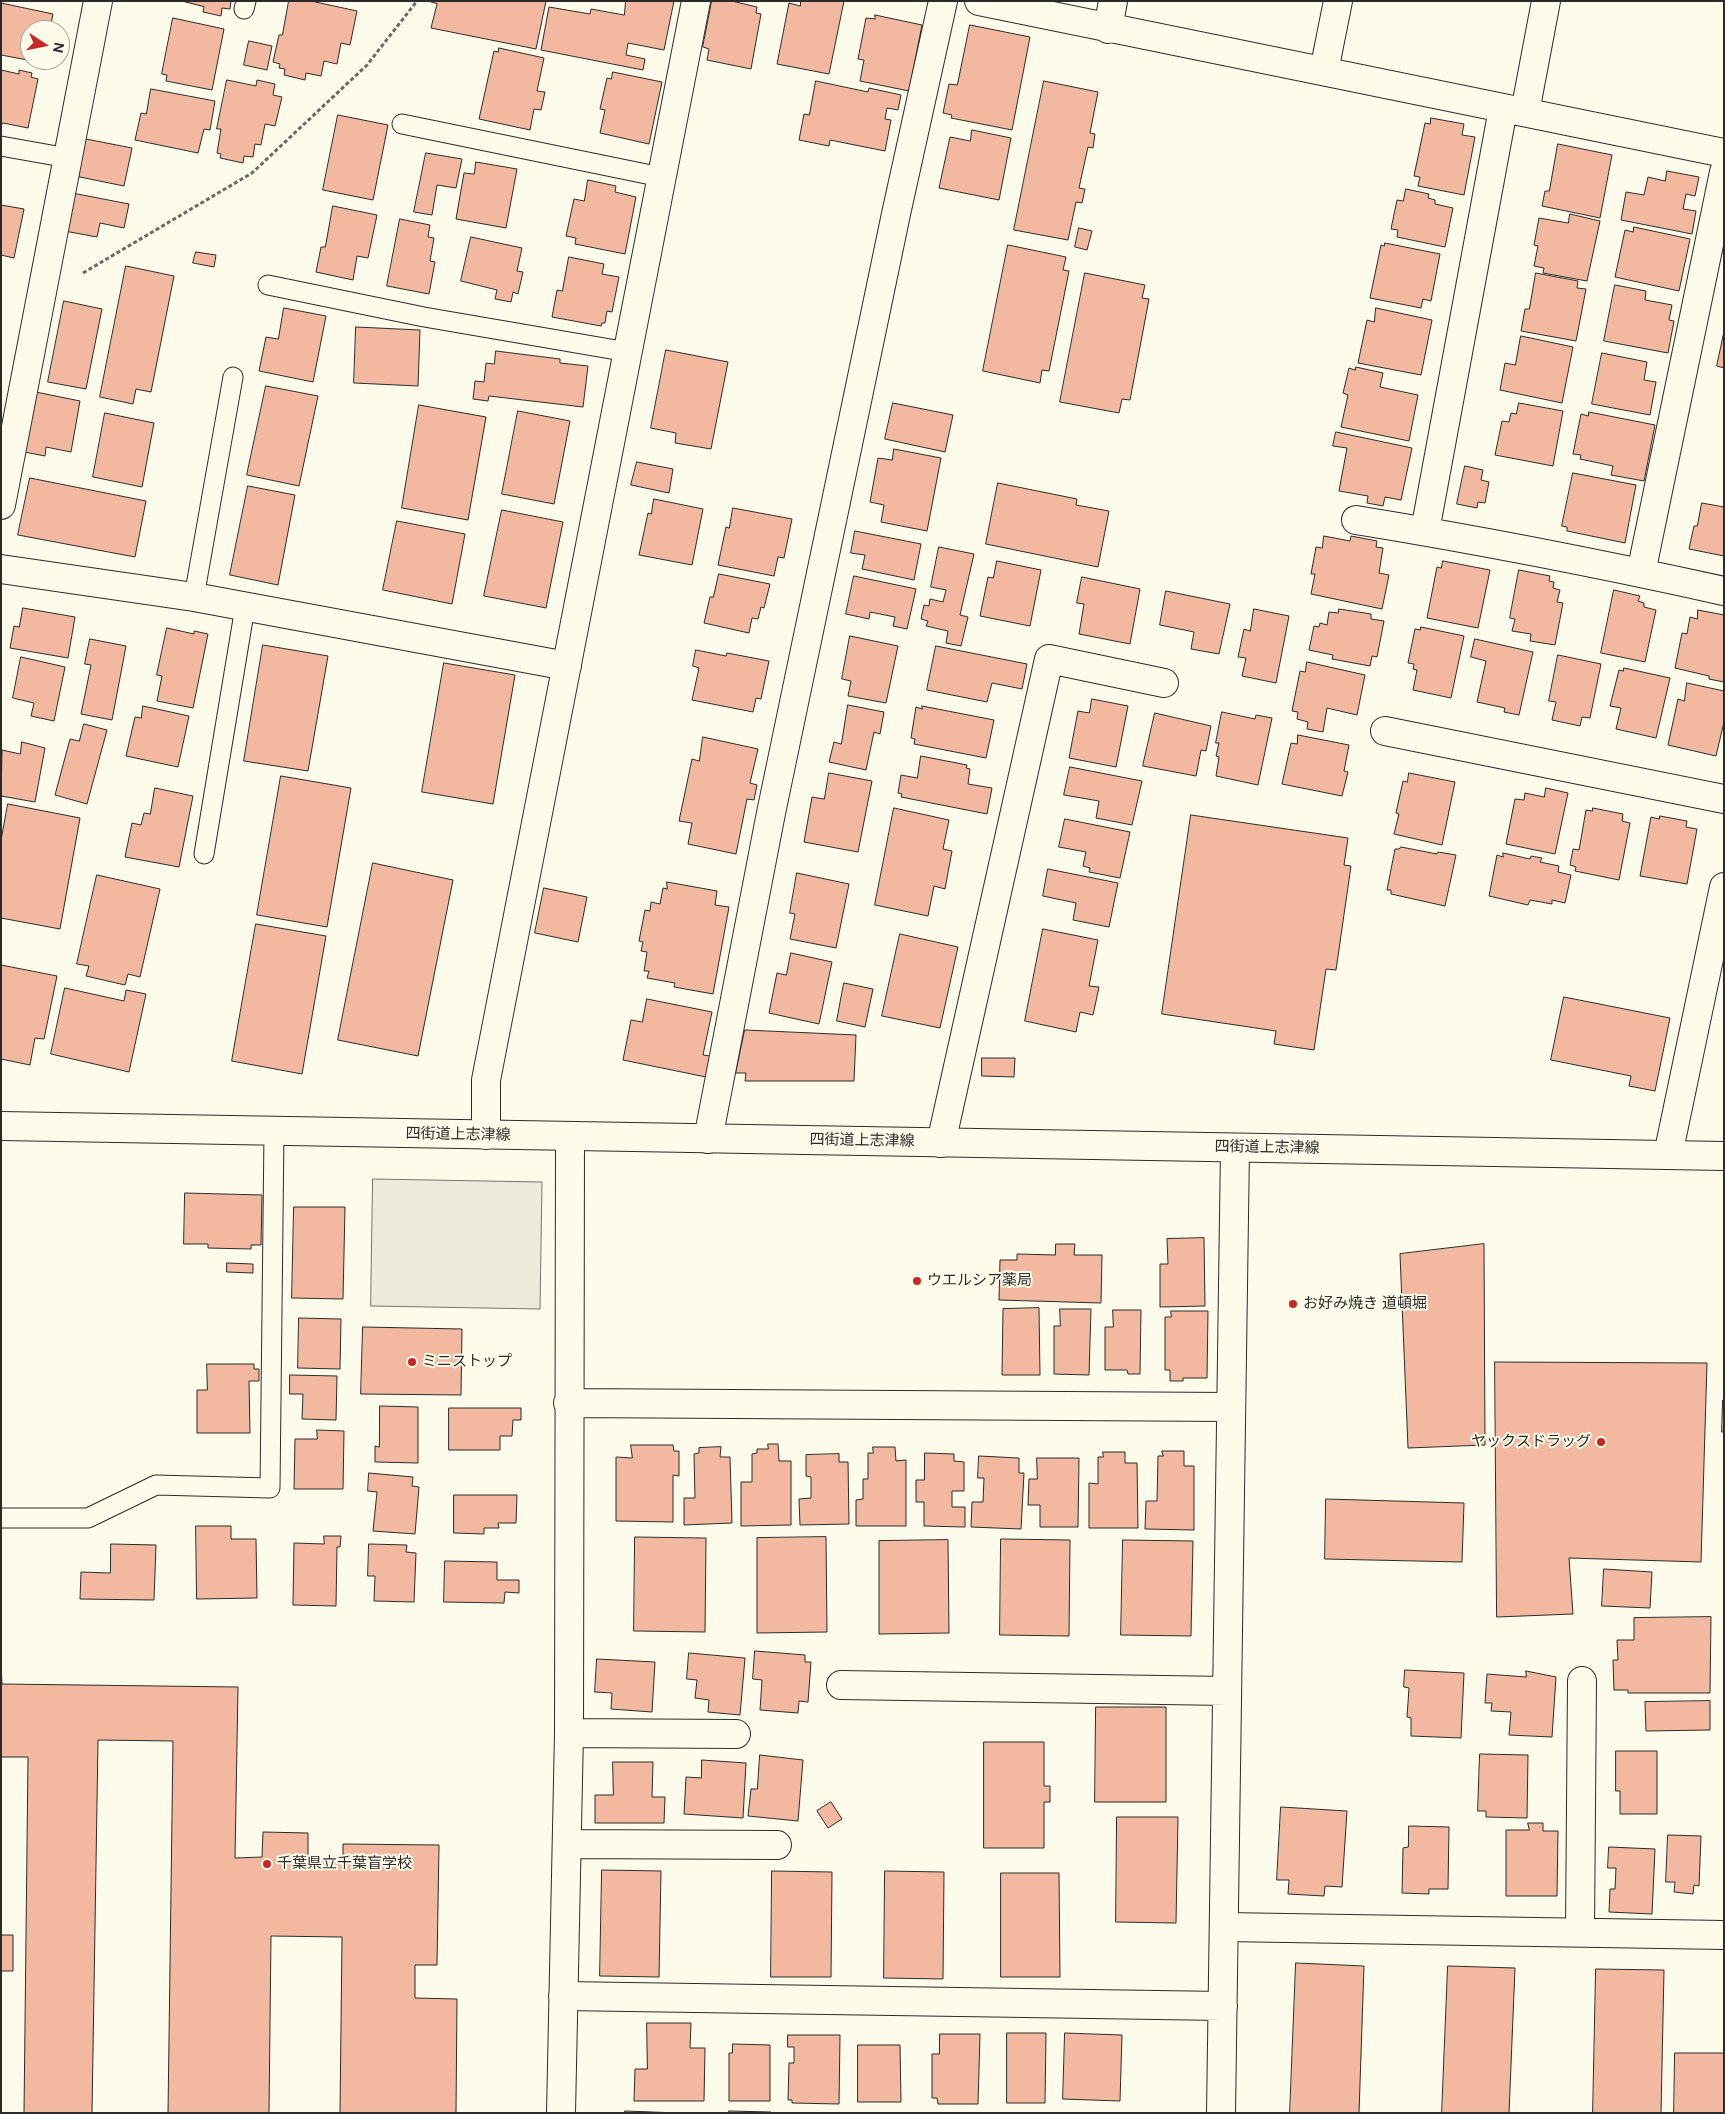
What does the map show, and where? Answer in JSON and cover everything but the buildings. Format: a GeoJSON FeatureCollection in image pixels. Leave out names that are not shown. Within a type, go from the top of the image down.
{"type":"FeatureCollection","features":[{"type":"Feature","properties":{"kind":"street"},"geometry":{"type":"LineString","coordinates":[[1,505],[98,1]]}},
{"type":"Feature","properties":{"kind":"street"},"geometry":{"type":"LineString","coordinates":[[486,1135],[486,1080],[696,1]]}},
{"type":"Feature","properties":{"kind":"street"},"geometry":{"type":"LineString","coordinates":[[708,1138],[770,812],[896,214],[943,1]]}},
{"type":"Feature","properties":{"kind":"street"},"geometry":{"type":"LineString","coordinates":[[979,1],[1724,154]]}},
{"type":"Feature","properties":{"kind":"street"},"geometry":{"type":"LineString","coordinates":[[1108,29],[1114,1]]}},
{"type":"Feature","properties":{"kind":"street"},"geometry":{"type":"LineString","coordinates":[[1324,71],[1338,1]]}},
{"type":"Feature","properties":{"kind":"street"},"geometry":{"type":"LineString","coordinates":[[1425,531],[1514,111],[1546,1]]}},
{"type":"Feature","properties":{"kind":"street"},"geometry":{"type":"LineString","coordinates":[[1641,573],[1724,172]]}},
{"type":"Feature","properties":{"kind":"street"},"geometry":{"type":"LineString","coordinates":[[1356,520],[1425,531],[1724,591]]}},
{"type":"Feature","properties":{"kind":"street"},"geometry":{"type":"LineString","coordinates":[[1,569],[194,597],[567,666]]}},
{"type":"Feature","properties":{"kind":"street"},"geometry":{"type":"LineString","coordinates":[[941,1143],[1049,659],[1164,683]]}},
{"type":"Feature","properties":{"kind":"street"},"geometry":{"type":"LineString","coordinates":[[1385,731],[1724,799]]}},
{"type":"Feature","properties":{"kind":"street"},"geometry":{"type":"LineString","coordinates":[[1668,1155],[1724,887]]}},
{"type":"Feature","properties":{"kind":"street","name":"四街道上志津線"},"geometry":{"type":"LineString","coordinates":[[1,1126],[1724,1156]]}},
{"type":"Feature","properties":{"kind":"street"},"geometry":{"type":"LineString","coordinates":[[561,2113],[569,1733],[568,1403],[570,1137]]}},
{"type":"Feature","properties":{"kind":"street"},"geometry":{"type":"LineString","coordinates":[[1221,2113],[1235,1148]]}},
{"type":"Feature","properties":{"kind":"street"},"geometry":{"type":"LineString","coordinates":[[568,1403],[1230,1407]]}},
{"type":"Feature","properties":{"kind":"street"},"geometry":{"type":"LineString","coordinates":[[1580,1932],[1582,1680]]}},
{"type":"Feature","properties":{"kind":"street"},"geometry":{"type":"LineString","coordinates":[[841,1685],[1227,1691]]}},
{"type":"Feature","properties":{"kind":"street"},"geometry":{"type":"LineString","coordinates":[[569,1733],[736,1734]]}},
{"type":"Feature","properties":{"kind":"street"},"geometry":{"type":"LineString","coordinates":[[567,1844],[777,1845]]}},
{"type":"Feature","properties":{"kind":"street"},"geometry":{"type":"LineString","coordinates":[[1224,1927],[1724,1935]]}},
{"type":"Feature","properties":{"kind":"street"},"geometry":{"type":"LineString","coordinates":[[563,1996],[1223,2006]]}},
{"type":"Feature","properties":{"kind":"lane"},"geometry":{"type":"LineString","coordinates":[[402,124],[661,177]]}},
{"type":"Feature","properties":{"kind":"lane"},"geometry":{"type":"LineString","coordinates":[[1,146],[68,158]]}},
{"type":"Feature","properties":{"kind":"lane"},"geometry":{"type":"LineString","coordinates":[[268,285],[424,317],[628,352]]}},
{"type":"Feature","properties":{"kind":"lane"},"geometry":{"type":"LineString","coordinates":[[194,597],[234,377]]}},
{"type":"Feature","properties":{"kind":"lane"},"geometry":{"type":"LineString","coordinates":[[204,854],[245,607]]}},
{"type":"Feature","properties":{"kind":"lane"},"geometry":{"type":"LineString","coordinates":[[1,1518],[88,1518],[156,1485],[270,1488],[274,1131]]}},
{"type":"Feature","properties":{"kind":"path"},"geometry":{"type":"LineString","coordinates":[[42,292],[48,293],[252,174],[367,65],[416,1]]}},
{"type":"Feature","properties":{"kind":"shaded area"},"geometry":{"type":"Polygon","coordinates":[[[373,1179],[542,1182],[540,1309],[371,1306],[373,1179]]]}},
{"type":"Feature","properties":{"kind":"place","name":"ウエルシア薬局"},"geometry":{"type":"Point","coordinates":[917,1281]}},
{"type":"Feature","properties":{"kind":"place","name":"お好み焼き 道頓堀"},"geometry":{"type":"Point","coordinates":[1293,1304]}},
{"type":"Feature","properties":{"kind":"place","name":"ミニストップ"},"geometry":{"type":"Point","coordinates":[412,1362]}},
{"type":"Feature","properties":{"kind":"place","name":"ヤックスドラッグ"},"geometry":{"type":"Point","coordinates":[1601,1442]}},
{"type":"Feature","properties":{"kind":"place","name":"千葉県立千葉盲学校"},"geometry":{"type":"Point","coordinates":[267,1864]}}]}
